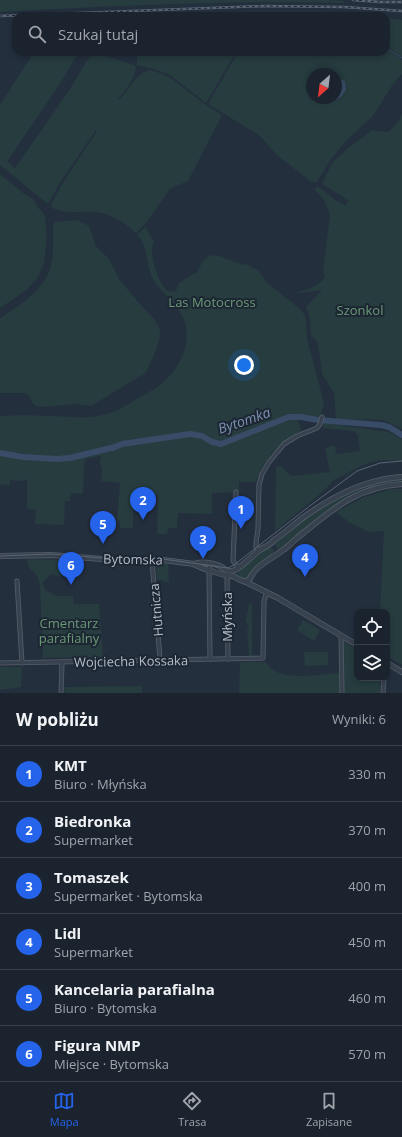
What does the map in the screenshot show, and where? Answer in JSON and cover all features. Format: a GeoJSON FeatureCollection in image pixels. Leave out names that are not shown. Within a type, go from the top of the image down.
{"type":"FeatureCollection","features":[{"type":"Feature","properties":{"kind":"street"},"geometry":{"type":"LineString","coordinates":[[259,551],[256,547],[256,542],[258,529],[259,484],[262,474],[269,462],[284,444],[297,436],[317,428],[321,420]]}},
{"type":"Feature","properties":{"kind":"street"},"geometry":{"type":"LineString","coordinates":[[236,577],[235,574],[237,568],[305,516],[344,492],[376,480],[402,477]]}},
{"type":"Feature","properties":{"kind":"street"},"geometry":{"type":"LineString","coordinates":[[245,582],[250,580],[255,570],[350,498],[377,487],[402,484]]}},
{"type":"Feature","properties":{"kind":"street"},"geometry":{"type":"LineString","coordinates":[[236,492],[233,560],[237,568]]}},
{"type":"Feature","properties":{"kind":"street"},"geometry":{"type":"LineString","coordinates":[[269,545],[275,548],[277,551],[276,555]]}},
{"type":"Feature","properties":{"kind":"street","name":"Bytomska"},"geometry":{"type":"LineString","coordinates":[[0,556],[51,555],[114,560],[172,560],[194,564],[198,567],[220,566],[228,571],[232,571],[237,568]]}},
{"type":"Feature","properties":{"kind":"street","name":"Hutnicza"},"geometry":{"type":"LineString","coordinates":[[152,560],[160,659]]}},
{"type":"Feature","properties":{"kind":"street"},"geometry":{"type":"LineString","coordinates":[[209,567],[210,659]]}},
{"type":"Feature","properties":{"kind":"street","name":"Bytomska"},"geometry":{"type":"LineString","coordinates":[[209,567],[227,575],[236,577],[267,592],[354,643]]}},
{"type":"Feature","properties":{"kind":"street","name":"Młyńska"},"geometry":{"type":"LineString","coordinates":[[227,575],[228,659]]}},
{"type":"Feature","properties":{"kind":"street"},"geometry":{"type":"LineString","coordinates":[[251,577],[255,586]]}},
{"type":"Feature","properties":{"kind":"street"},"geometry":{"type":"LineString","coordinates":[[17,581],[22,663]]}},
{"type":"Feature","properties":{"kind":"street","name":"Wojciecha Kossaka"},"geometry":{"type":"LineString","coordinates":[[0,663],[263,658],[264,599],[267,592]]}},
{"type":"Feature","properties":{"kind":"street"},"geometry":{"type":"LineString","coordinates":[[341,636],[342,693]]}},
{"type":"Feature","properties":{"kind":"street"},"geometry":{"type":"LineString","coordinates":[[61,693],[62,662]]}},
{"type":"Feature","properties":{"kind":"street"},"geometry":{"type":"LineString","coordinates":[[390,665],[402,672]]}},
{"type":"Feature","properties":{"kind":"street"},"geometry":{"type":"LineString","coordinates":[[384,681],[384,693]]}},
{"type":"Feature","properties":{"kind":"green space"},"geometry":{"type":"Polygon","coordinates":[[[0,0],[329,0],[344,1],[344,3],[215,3],[0,12],[0,0]]]}},
{"type":"Feature","properties":{"kind":"green space"},"geometry":{"type":"Polygon","coordinates":[[[390,18],[402,20],[402,57],[390,49],[390,18]]]}},
{"type":"Feature","properties":{"kind":"green space"},"geometry":{"type":"Polygon","coordinates":[[[390,52],[402,60],[402,74],[393,84],[372,117],[348,139],[331,159],[316,183],[310,181],[277,155],[259,135],[208,104],[236,56],[390,56],[390,52]]]}},
{"type":"Feature","properties":{"kind":"green space"},"geometry":{"type":"Polygon","coordinates":[[[31,56],[77,56],[59,85],[8,160],[8,162],[15,168],[68,92],[90,56],[110,57],[136,66],[132,80],[118,99],[119,100],[135,79],[149,70],[163,74],[172,79],[206,105],[222,115],[188,181],[170,189],[145,224],[136,233],[128,226],[106,214],[95,212],[68,212],[50,206],[64,181],[97,131],[96,130],[61,181],[48,204],[0,165],[0,105],[31,56]]]}},
{"type":"Feature","properties":{"kind":"green space"},"geometry":{"type":"Polygon","coordinates":[[[234,56],[206,103],[170,75],[137,65],[137,57],[234,56]]]}},
{"type":"Feature","properties":{"kind":"green space","name":"Szonkol"},"geometry":{"type":"Polygon","coordinates":[[[402,114],[402,429],[383,420],[336,419],[334,393],[322,374],[318,343],[311,335],[310,318],[306,307],[322,290],[292,294],[313,287],[325,278],[323,272],[330,215],[324,199],[315,190],[316,187],[320,188],[335,200],[351,208],[346,205],[348,200],[322,184],[332,163],[347,149],[372,130],[388,132],[398,122],[402,114]]]}},
{"type":"Feature","properties":{"kind":"green space"},"geometry":{"type":"Polygon","coordinates":[[[0,174],[23,193],[33,199],[38,208],[42,211],[45,217],[47,237],[44,263],[37,279],[25,291],[0,308],[0,174]]]}},
{"type":"Feature","properties":{"kind":"green space"},"geometry":{"type":"Polygon","coordinates":[[[77,220],[89,226],[96,246],[109,259],[119,279],[156,322],[160,338],[145,373],[91,406],[74,404],[45,407],[36,406],[26,393],[0,393],[0,318],[31,296],[48,275],[52,261],[53,225],[55,222],[77,220]]]}},
{"type":"Feature","properties":{"kind":"green space","name":"Las Motocross"},"geometry":{"type":"Polygon","coordinates":[[[145,227],[154,241],[152,250],[156,271],[162,285],[171,292],[176,291],[179,283],[197,272],[203,261],[210,255],[219,256],[243,265],[244,263],[259,271],[267,283],[299,308],[306,319],[307,339],[324,403],[320,417],[303,415],[284,417],[221,441],[214,440],[203,433],[194,432],[135,439],[66,457],[48,457],[0,451],[0,416],[30,415],[85,417],[108,414],[123,407],[158,386],[168,378],[179,364],[187,338],[184,320],[178,309],[153,279],[144,245],[137,235],[145,227]]]}},
{"type":"Feature","properties":{"kind":"green space"},"geometry":{"type":"Polygon","coordinates":[[[297,419],[302,431],[287,440],[268,458],[259,473],[256,482],[239,482],[239,492],[212,493],[212,514],[178,513],[177,528],[168,528],[167,534],[157,534],[158,495],[133,494],[133,528],[120,528],[120,521],[117,521],[120,483],[101,481],[101,456],[85,459],[83,494],[71,493],[70,501],[65,501],[64,525],[35,524],[36,510],[27,509],[27,480],[10,480],[10,485],[0,484],[0,454],[8,457],[56,461],[102,452],[122,446],[187,436],[196,437],[222,445],[297,419]]]}},
{"type":"Feature","properties":{"kind":"green space"},"geometry":{"type":"Polygon","coordinates":[[[324,423],[389,432],[402,439],[402,461],[379,460],[363,465],[334,480],[319,495],[275,531],[276,467],[281,466],[291,476],[330,472],[325,448],[335,445],[336,454],[360,451],[358,435],[354,431],[322,428],[324,423]]]}},
{"type":"Feature","properties":{"kind":"green space"},"geometry":{"type":"Polygon","coordinates":[[[402,479],[402,482],[375,486],[348,497],[278,551],[277,547],[273,544],[309,516],[347,493],[375,482],[402,479]]]}},
{"type":"Feature","properties":{"kind":"green space"},"geometry":{"type":"Polygon","coordinates":[[[392,489],[402,489],[402,665],[390,658],[390,609],[380,609],[384,531],[369,532],[350,523],[336,512],[364,497],[392,489]]]}},
{"type":"Feature","properties":{"kind":"green space"},"geometry":{"type":"Polygon","coordinates":[[[269,547],[274,550],[274,554],[248,578],[244,579],[237,576],[238,570],[269,547]]]}},
{"type":"Feature","properties":{"kind":"green space","name":"Cmentarz parafialny"},"geometry":{"type":"Polygon","coordinates":[[[27,559],[71,560],[71,567],[67,568],[67,571],[60,577],[51,574],[43,582],[45,590],[57,596],[73,596],[74,604],[99,604],[103,657],[43,658],[40,584],[37,576],[28,566],[27,559]]]}},
{"type":"Feature","properties":{"kind":"green space"},"geometry":{"type":"Polygon","coordinates":[[[156,564],[168,564],[169,582],[157,580],[156,564]]]}},
{"type":"Feature","properties":{"kind":"green space"},"geometry":{"type":"Polygon","coordinates":[[[252,603],[252,656],[249,656],[247,629],[249,626],[246,621],[249,604],[252,603]]]}},
{"type":"Feature","properties":{"kind":"green space"},"geometry":{"type":"Polygon","coordinates":[[[303,620],[320,630],[314,641],[297,630],[303,620]]]}},
{"type":"Feature","properties":{"kind":"green space"},"geometry":{"type":"Polygon","coordinates":[[[343,641],[354,648],[354,681],[380,681],[380,693],[344,693],[343,641]]]}},
{"type":"Feature","properties":{"kind":"green space"},"geometry":{"type":"Polygon","coordinates":[[[304,652],[328,652],[328,665],[305,666],[304,652]]]}},
{"type":"Feature","properties":{"kind":"green space"},"geometry":{"type":"Polygon","coordinates":[[[240,662],[266,662],[278,673],[295,676],[339,673],[340,693],[239,693],[240,662]]]}},
{"type":"Feature","properties":{"kind":"green space"},"geometry":{"type":"Polygon","coordinates":[[[0,667],[22,667],[21,687],[0,690],[0,667]]]}},
{"type":"Feature","properties":{"kind":"green space"},"geometry":{"type":"Polygon","coordinates":[[[142,686],[142,693],[65,693],[64,687],[142,686]]]}},
{"type":"Feature","properties":{"kind":"water"},"geometry":{"type":"Polygon","coordinates":[[[342,80],[345,81],[346,90],[342,96],[342,80]]]}},
{"type":"Feature","properties":{"kind":"waterway"},"geometry":{"type":"LineString","coordinates":[[390,50],[402,58]]}},
{"type":"Feature","properties":{"kind":"waterway","name":"Bytomka"},"geometry":{"type":"LineString","coordinates":[[0,453],[23,457],[57,459],[70,458],[122,444],[190,434],[202,436],[212,442],[221,444],[289,417],[381,425],[389,427],[402,435]]}},
{"type":"Feature","properties":{"kind":"tram line"},"geometry":{"type":"LineString","coordinates":[[0,556],[51,554],[115,559],[163,559],[228,568],[234,565],[357,471],[380,463],[402,461]]}},
{"type":"Feature","properties":{"kind":"railway"},"geometry":{"type":"LineString","coordinates":[[353,0],[402,2]]}},
{"type":"Feature","properties":{"kind":"railway"},"geometry":{"type":"LineString","coordinates":[[106,12],[264,6],[344,7],[402,11]]}},
{"type":"Feature","properties":{"kind":"railway"},"geometry":{"type":"LineString","coordinates":[[0,16],[12,16]]}},
{"type":"Feature","properties":{"kind":"place","name":"Biedronka"},"geometry":{"type":"Point","coordinates":[143,520]}},
{"type":"Feature","properties":{"kind":"place","name":"KMT"},"geometry":{"type":"Point","coordinates":[241,529]}},
{"type":"Feature","properties":{"kind":"place","name":"Kancelaria parafialna"},"geometry":{"type":"Point","coordinates":[103,544]}},
{"type":"Feature","properties":{"kind":"place","name":"Tomaszek"},"geometry":{"type":"Point","coordinates":[203,559]}},
{"type":"Feature","properties":{"kind":"place","name":"Lidl"},"geometry":{"type":"Point","coordinates":[305,577]}},
{"type":"Feature","properties":{"kind":"place","name":"Figura NMP"},"geometry":{"type":"Point","coordinates":[71,585]}}]}
